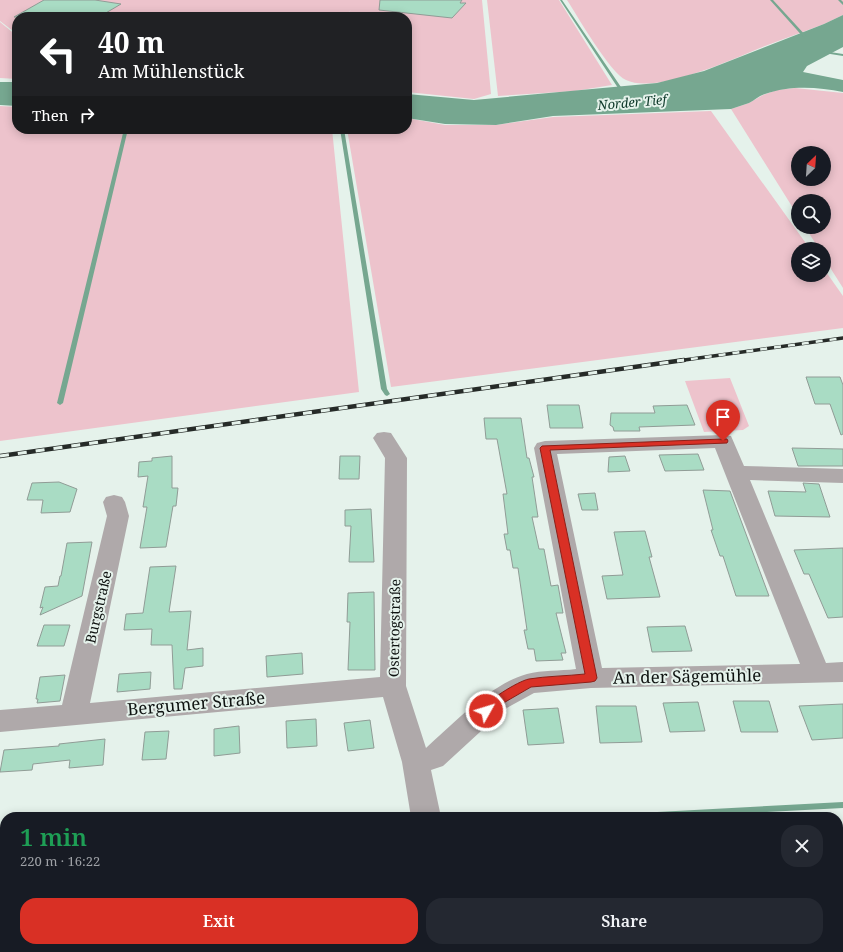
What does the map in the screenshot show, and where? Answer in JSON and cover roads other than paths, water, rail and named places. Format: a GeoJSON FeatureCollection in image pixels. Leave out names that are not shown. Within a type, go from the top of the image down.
{"type":"FeatureCollection","features":[{"type":"Feature","properties":{"kind":"street","name":"Ostertogstraße"},"geometry":{"type":"LineString","coordinates":[[384,438],[396,458],[393,686],[416,762],[425,812]]}},
{"type":"Feature","properties":{"kind":"street"},"geometry":{"type":"LineString","coordinates":[[591,678],[545,448],[723,441],[817,673]]}},
{"type":"Feature","properties":{"kind":"street"},"geometry":{"type":"LineString","coordinates":[[736,473],[843,476]]}},
{"type":"Feature","properties":{"kind":"street","name":"Burgstraße"},"geometry":{"type":"LineString","coordinates":[[74,713],[118,516],[114,502]]}},
{"type":"Feature","properties":{"kind":"street","name":"An der Sägemühle"},"geometry":{"type":"LineString","coordinates":[[416,762],[433,758],[496,702],[529,683],[591,678],[843,672]]}},
{"type":"Feature","properties":{"kind":"street","name":"Bergumer Straße"},"geometry":{"type":"LineString","coordinates":[[0,721],[74,713],[393,686]]}},
{"type":"Feature","properties":{"kind":"water","name":"Norder Tief"},"geometry":{"type":"Polygon","coordinates":[[[843,15],[843,47],[807,66],[803,72],[843,80],[843,92],[814,88],[794,88],[765,94],[749,103],[731,109],[553,116],[496,125],[445,124],[412,119],[412,94],[474,100],[657,83],[704,71],[824,24],[843,15]]]}},
{"type":"Feature","properties":{"kind":"water"},"geometry":{"type":"Polygon","coordinates":[[[0,82],[12,82],[12,106],[0,105],[0,82]]]}},
{"type":"Feature","properties":{"kind":"waterway","name":"Norder Tief"},"geometry":{"type":"LineString","coordinates":[[561,0],[623,93]]}},
{"type":"Feature","properties":{"kind":"waterway"},"geometry":{"type":"LineString","coordinates":[[771,0],[806,38]]}},
{"type":"Feature","properties":{"kind":"waterway"},"geometry":{"type":"LineString","coordinates":[[839,0],[843,4]]}},
{"type":"Feature","properties":{"kind":"waterway"},"geometry":{"type":"LineString","coordinates":[[824,52],[843,55]]}},
{"type":"Feature","properties":{"kind":"waterway"},"geometry":{"type":"LineString","coordinates":[[60,403],[125,134]]}},
{"type":"Feature","properties":{"kind":"waterway"},"geometry":{"type":"LineString","coordinates":[[343,134],[384,389],[387,394]]}},
{"type":"Feature","properties":{"kind":"waterway"},"geometry":{"type":"LineString","coordinates":[[713,812],[843,805]]}},
{"type":"Feature","properties":{"kind":"railway"},"geometry":{"type":"LineString","coordinates":[[677,361],[843,338]]}},
{"type":"Feature","properties":{"kind":"railway"},"geometry":{"type":"LineString","coordinates":[[0,456],[684,360]]}}]}
